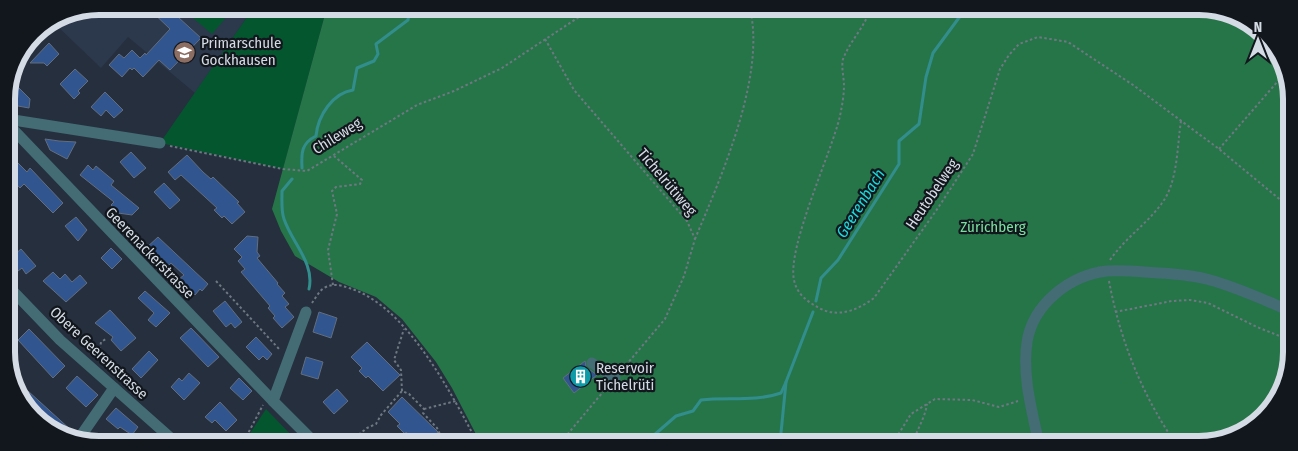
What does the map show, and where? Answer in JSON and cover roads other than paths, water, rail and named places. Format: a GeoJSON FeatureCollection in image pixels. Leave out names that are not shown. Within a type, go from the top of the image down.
{"type":"FeatureCollection","features":[{"type":"Feature","properties":{"kind":"street"},"geometry":{"type":"LineString","coordinates":[[15,120],[160,144]]}},
{"type":"Feature","properties":{"kind":"street","name":"Geerenackerstrasse"},"geometry":{"type":"LineString","coordinates":[[15,131],[270,399],[308,436]]}},
{"type":"Feature","properties":{"kind":"street"},"geometry":{"type":"LineString","coordinates":[[1037,436],[1029,395],[1026,357],[1028,335],[1035,318],[1047,302],[1064,287],[1085,277],[1107,271],[1199,277],[1242,290],[1283,308]]}},
{"type":"Feature","properties":{"kind":"street","name":"Obere Geerenstrasse"},"geometry":{"type":"LineString","coordinates":[[15,293],[88,365],[168,436]]}},
{"type":"Feature","properties":{"kind":"street"},"geometry":{"type":"LineString","coordinates":[[270,399],[306,312]]}},
{"type":"Feature","properties":{"kind":"street"},"geometry":{"type":"LineString","coordinates":[[592,363],[615,378]]}},
{"type":"Feature","properties":{"kind":"street"},"geometry":{"type":"LineString","coordinates":[[82,434],[114,388]]}},
{"type":"Feature","properties":{"kind":"waterway"},"geometry":{"type":"LineString","coordinates":[[302,168],[303,149],[316,136],[323,113],[333,100],[353,90],[357,68],[374,61],[378,54],[376,44],[408,20],[409,15]]}},
{"type":"Feature","properties":{"kind":"waterway","name":"Geerenbach"},"geometry":{"type":"LineString","coordinates":[[816,301],[821,278],[838,260],[899,164],[899,141],[919,124],[926,77],[933,53],[961,15]]}},
{"type":"Feature","properties":{"kind":"waterway"},"geometry":{"type":"LineString","coordinates":[[292,179],[282,191],[282,213],[309,270],[309,289]]}},
{"type":"Feature","properties":{"kind":"waterway","name":"Geerenbach"},"geometry":{"type":"LineString","coordinates":[[781,436],[786,382],[813,312]]}},
{"type":"Feature","properties":{"kind":"waterway"},"geometry":{"type":"LineString","coordinates":[[653,436],[676,416],[693,411],[701,400],[771,396],[781,393],[786,382]]}},
{"type":"Feature","properties":{"kind":"place","name":"Primarschule Gockhausen"},"geometry":{"type":"Point","coordinates":[185,52]}},
{"type":"Feature","properties":{"kind":"place","name":"Reservoir Tichelrüti"},"geometry":{"type":"Point","coordinates":[580,377]}},
{"type":"Feature","properties":{"kind":"park label","name":"Zürichberg"},"geometry":{"type":"Point","coordinates":[993,227]}}]}
